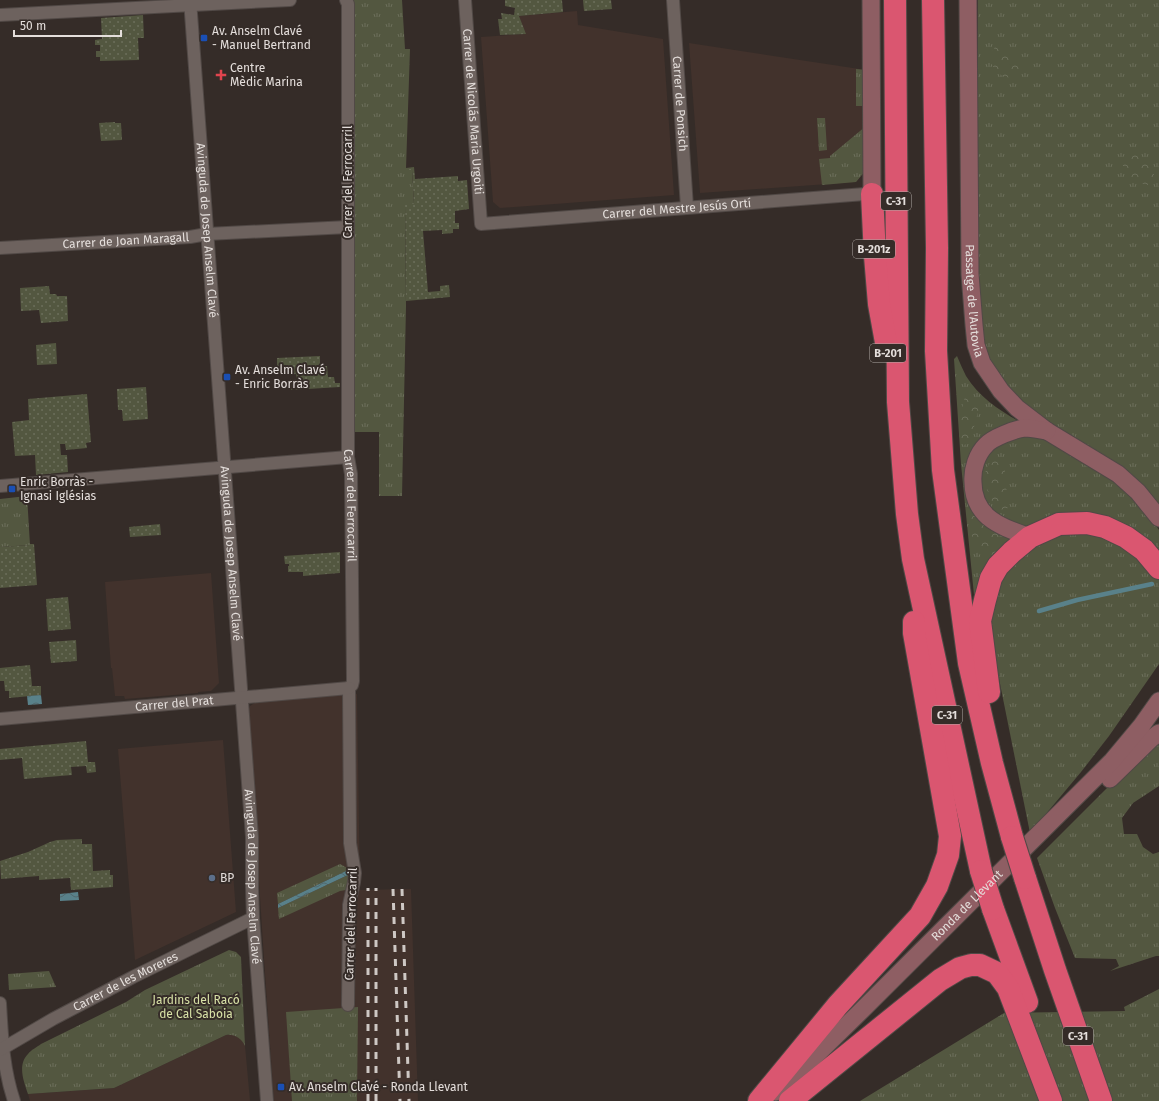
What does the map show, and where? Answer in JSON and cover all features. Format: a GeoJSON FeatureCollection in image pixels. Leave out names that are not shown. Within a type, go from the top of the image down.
{"type":"FeatureCollection","features":[{"type":"Feature","properties":{"kind":"highway","name":"C-31"},"geometry":{"type":"LineString","coordinates":[[895,0],[898,402],[907,514],[913,559],[981,871],[1014,987],[1064,1101]]}},
{"type":"Feature","properties":{"kind":"highway","name":"C-31"},"geometry":{"type":"LineString","coordinates":[[933,0],[937,248],[936,351],[942,470],[969,663],[989,749],[1012,837],[1055,970],[1101,1101]]}},
{"type":"Feature","properties":{"kind":"highway"},"geometry":{"type":"LineString","coordinates":[[936,192],[950,146],[948,0]]}},
{"type":"Feature","properties":{"kind":"highway","name":"B-201z"},"geometry":{"type":"LineString","coordinates":[[872,194],[879,304]]}},
{"type":"Feature","properties":{"kind":"highway","name":"B-201"},"geometry":{"type":"LineString","coordinates":[[879,304],[898,402]]}},
{"type":"Feature","properties":{"kind":"highway"},"geometry":{"type":"LineString","coordinates":[[989,749],[989,697],[980,622],[991,578],[998,566],[1030,537],[1059,524],[1087,523],[1105,527],[1126,537],[1144,550],[1159,568]]}},
{"type":"Feature","properties":{"kind":"highway"},"geometry":{"type":"LineString","coordinates":[[759,1101],[838,1005],[920,916],[937,886],[948,856],[950,836],[914,633],[913,559]]}},
{"type":"Feature","properties":{"kind":"highway"},"geometry":{"type":"LineString","coordinates":[[790,1101],[940,980],[957,970],[971,965],[980,965],[997,973],[1014,987],[1051,1101]]}},
{"type":"Feature","properties":{"kind":"main road","name":"B-201z"},"geometry":{"type":"LineString","coordinates":[[871,0],[872,194]]}},
{"type":"Feature","properties":{"kind":"main road","name":"Passatge de l'Autovia"},"geometry":{"type":"LineString","coordinates":[[968,0],[970,274],[976,345],[982,363],[1001,391],[1017,408],[1047,431],[1118,474],[1138,492],[1159,518]]}},
{"type":"Feature","properties":{"kind":"main road"},"geometry":{"type":"LineString","coordinates":[[1030,537],[1004,527],[988,517],[976,503],[973,492],[972,473],[977,458],[986,444],[1006,433],[1025,428],[1047,431]]}},
{"type":"Feature","properties":{"kind":"main road","name":"Ronda de Llevant"},"geometry":{"type":"LineString","coordinates":[[766,1101],[802,1069],[858,1014],[1112,761],[1142,725],[1159,701]]}},
{"type":"Feature","properties":{"kind":"main road","name":"Ronda de Llevant"},"geometry":{"type":"LineString","coordinates":[[784,1101],[875,1009],[1146,743],[1159,732]]}},
{"type":"Feature","properties":{"kind":"street"},"geometry":{"type":"LineString","coordinates":[[0,15],[190,3],[290,0]]}},
{"type":"Feature","properties":{"kind":"street","name":"Carrer de Nicolás Maria Urgoiti"},"geometry":{"type":"LineString","coordinates":[[465,0],[481,224]]}},
{"type":"Feature","properties":{"kind":"street","name":"Carrer de Ponsich"},"geometry":{"type":"LineString","coordinates":[[673,0],[687,207]]}},
{"type":"Feature","properties":{"kind":"street","name":"Carrer del Ferrocarril"},"geometry":{"type":"LineString","coordinates":[[348,1],[348,456],[351,474],[352,650],[352,685],[349,688],[350,843],[355,873],[349,905],[348,1005]]}},
{"type":"Feature","properties":{"kind":"street","name":"Avinguda de Josep Anselm Clavé"},"geometry":{"type":"LineString","coordinates":[[190,3],[252,836],[253,918],[267,1101]]}},
{"type":"Feature","properties":{"kind":"street","name":"Carrer del Mestre Jesús Ortí"},"geometry":{"type":"LineString","coordinates":[[481,224],[872,194]]}},
{"type":"Feature","properties":{"kind":"street","name":"Carrer de Joan Maragall"},"geometry":{"type":"LineString","coordinates":[[0,248],[190,237],[207,234],[348,227]]}},
{"type":"Feature","properties":{"kind":"street"},"geometry":{"type":"LineString","coordinates":[[0,486],[348,456]]}},
{"type":"Feature","properties":{"kind":"street","name":"Carrer del Prat"},"geometry":{"type":"LineString","coordinates":[[0,719],[349,688]]}},
{"type":"Feature","properties":{"kind":"street","name":"Carrer de les Moreres"},"geometry":{"type":"LineString","coordinates":[[1,1050],[53,1019],[133,977],[253,918]]}},
{"type":"Feature","properties":{"kind":"street"},"geometry":{"type":"LineString","coordinates":[[0,1002],[1,1050],[9,1087],[14,1101]]}},
{"type":"Feature","properties":{"kind":"shaded area"},"geometry":{"type":"Polygon","coordinates":[[[577,11],[578,25],[663,39],[674,195],[500,208],[493,202],[481,37],[525,34],[519,16],[577,11]]]}},
{"type":"Feature","properties":{"kind":"shaded area"},"geometry":{"type":"Polygon","coordinates":[[[689,43],[866,70],[866,170],[856,182],[700,193],[689,43]]]}},
{"type":"Feature","properties":{"kind":"shaded area"},"geometry":{"type":"Polygon","coordinates":[[[211,573],[219,683],[211,691],[198,693],[125,699],[124,696],[115,696],[111,668],[105,582],[211,573]]]}},
{"type":"Feature","properties":{"kind":"shaded area"},"geometry":{"type":"Polygon","coordinates":[[[357,694],[360,890],[411,889],[418,1101],[274,1101],[248,711],[250,706],[256,702],[357,694]]]}},
{"type":"Feature","properties":{"kind":"shaded area"},"geometry":{"type":"Polygon","coordinates":[[[223,740],[236,912],[135,960],[118,749],[223,740]]]}},
{"type":"Feature","properties":{"kind":"shaded area"},"geometry":{"type":"Polygon","coordinates":[[[226,1035],[234,1035],[238,1037],[243,1041],[245,1046],[250,1101],[30,1101],[28,1094],[114,1088],[226,1035]]]}},
{"type":"Feature","properties":{"kind":"green space"},"geometry":{"type":"Polygon","coordinates":[[[354,0],[402,0],[405,49],[410,49],[406,170],[412,170],[414,204],[405,205],[406,306],[402,496],[379,496],[379,432],[354,432],[352,3],[354,0]]]}},
{"type":"Feature","properties":{"kind":"green space"},"geometry":{"type":"Polygon","coordinates":[[[505,0],[562,0],[563,12],[519,16],[526,34],[500,35],[498,19],[502,19],[501,13],[514,15],[515,8],[505,6],[505,0]]]}},
{"type":"Feature","properties":{"kind":"green space"},"geometry":{"type":"Polygon","coordinates":[[[583,0],[611,0],[612,9],[584,11],[583,0]]]}},
{"type":"Feature","properties":{"kind":"green space"},"geometry":{"type":"Polygon","coordinates":[[[978,0],[1159,0],[1159,510],[1035,414],[1009,390],[989,359],[980,327],[978,297],[978,0]]]}},
{"type":"Feature","properties":{"kind":"green space"},"geometry":{"type":"Polygon","coordinates":[[[143,15],[144,38],[138,38],[139,60],[100,61],[100,57],[96,57],[96,51],[100,51],[100,45],[95,45],[95,40],[102,39],[101,18],[143,15]]]}},
{"type":"Feature","properties":{"kind":"green space"},"geometry":{"type":"Polygon","coordinates":[[[996,45],[1006,48],[1017,60],[1021,70],[1014,79],[1000,75],[993,67],[989,58],[996,45]]]}},
{"type":"Feature","properties":{"kind":"green space"},"geometry":{"type":"Polygon","coordinates":[[[856,69],[866,70],[866,106],[856,106],[856,69]]]}},
{"type":"Feature","properties":{"kind":"green space"},"geometry":{"type":"Polygon","coordinates":[[[817,118],[825,118],[827,150],[819,151],[817,118]]]}},
{"type":"Feature","properties":{"kind":"green space"},"geometry":{"type":"Polygon","coordinates":[[[99,123],[121,123],[122,140],[101,141],[99,123]]]}},
{"type":"Feature","properties":{"kind":"green space"},"geometry":{"type":"Polygon","coordinates":[[[866,126],[866,170],[856,182],[822,185],[819,159],[830,158],[830,156],[866,126]]]}},
{"type":"Feature","properties":{"kind":"green space"},"geometry":{"type":"Polygon","coordinates":[[[1134,153],[1149,163],[1155,177],[1148,185],[1132,180],[1126,174],[1123,164],[1123,157],[1134,153]]]}},
{"type":"Feature","properties":{"kind":"green space"},"geometry":{"type":"Polygon","coordinates":[[[414,167],[415,179],[458,176],[458,181],[467,180],[469,209],[455,211],[455,223],[459,223],[459,229],[453,229],[453,233],[442,234],[442,230],[423,231],[428,292],[440,291],[440,286],[449,285],[450,297],[406,301],[405,204],[414,204],[412,170],[406,170],[406,168],[414,167]]]}},
{"type":"Feature","properties":{"kind":"green space"},"geometry":{"type":"Polygon","coordinates":[[[49,286],[50,294],[67,296],[68,321],[41,323],[39,310],[21,311],[20,288],[49,286]]]}},
{"type":"Feature","properties":{"kind":"green space"},"geometry":{"type":"Polygon","coordinates":[[[56,343],[57,364],[37,365],[36,345],[56,343]]]}},
{"type":"Feature","properties":{"kind":"green space"},"geometry":{"type":"Polygon","coordinates":[[[320,356],[320,366],[327,366],[328,377],[334,377],[335,383],[340,383],[340,387],[291,390],[290,379],[297,379],[296,374],[280,375],[280,369],[277,369],[277,358],[320,356]]]}},
{"type":"Feature","properties":{"kind":"green space"},"geometry":{"type":"Polygon","coordinates":[[[957,356],[971,384],[983,397],[997,408],[1020,422],[1004,426],[967,491],[1014,536],[977,625],[961,464],[954,359],[957,356]]]}},
{"type":"Feature","properties":{"kind":"green space"},"geometry":{"type":"Polygon","coordinates":[[[146,387],[148,419],[123,421],[122,410],[118,410],[117,389],[146,387]]]}},
{"type":"Feature","properties":{"kind":"green space"},"geometry":{"type":"Polygon","coordinates":[[[87,394],[91,442],[86,443],[87,448],[66,450],[65,444],[60,444],[61,455],[67,455],[68,472],[36,475],[35,455],[15,456],[12,422],[29,420],[28,399],[87,394]]]}},
{"type":"Feature","properties":{"kind":"green space"},"geometry":{"type":"Polygon","coordinates":[[[966,394],[977,398],[979,408],[970,442],[964,445],[959,436],[963,403],[966,394]]]}},
{"type":"Feature","properties":{"kind":"green space"},"geometry":{"type":"Polygon","coordinates":[[[1032,435],[1047,440],[1109,475],[1144,509],[1159,530],[1159,560],[1135,536],[1020,526],[996,518],[977,489],[984,455],[1011,437],[1032,435]]]}},
{"type":"Feature","properties":{"kind":"green space"},"geometry":{"type":"Polygon","coordinates":[[[994,455],[1005,460],[1008,508],[996,511],[983,480],[986,470],[994,455]]]}},
{"type":"Feature","properties":{"kind":"green space"},"geometry":{"type":"Polygon","coordinates":[[[27,496],[30,545],[0,547],[0,499],[27,496]]]}},
{"type":"Feature","properties":{"kind":"green space"},"geometry":{"type":"Polygon","coordinates":[[[976,508],[986,514],[999,535],[1000,549],[990,559],[979,554],[974,548],[971,529],[967,518],[969,509],[976,508]]]}},
{"type":"Feature","properties":{"kind":"green space"},"geometry":{"type":"Polygon","coordinates":[[[160,524],[161,535],[130,537],[129,527],[160,524]]]}},
{"type":"Feature","properties":{"kind":"green space"},"geometry":{"type":"Polygon","coordinates":[[[1093,530],[1112,535],[1159,578],[1159,664],[1109,736],[1030,833],[988,624],[999,580],[1038,539],[1093,530]]]}},
{"type":"Feature","properties":{"kind":"green space"},"geometry":{"type":"Polygon","coordinates":[[[34,544],[37,585],[0,588],[0,547],[34,544]]]}},
{"type":"Feature","properties":{"kind":"green space"},"geometry":{"type":"Polygon","coordinates":[[[340,552],[340,573],[303,576],[303,572],[288,572],[289,564],[285,564],[284,556],[340,552]]]}},
{"type":"Feature","properties":{"kind":"green space"},"geometry":{"type":"Polygon","coordinates":[[[68,597],[71,629],[48,631],[46,599],[68,597]]]}},
{"type":"Feature","properties":{"kind":"green space"},"geometry":{"type":"Polygon","coordinates":[[[76,640],[77,661],[51,663],[49,642],[76,640]]]}},
{"type":"Feature","properties":{"kind":"green space"},"geometry":{"type":"Polygon","coordinates":[[[30,665],[32,686],[41,686],[41,695],[9,698],[9,691],[5,691],[4,681],[0,681],[0,668],[30,665]]]}},
{"type":"Feature","properties":{"kind":"green space"},"geometry":{"type":"Polygon","coordinates":[[[1159,740],[1159,786],[1133,803],[1122,818],[1124,834],[1137,834],[1143,847],[1153,854],[1159,852],[1159,956],[1110,971],[1119,966],[1116,959],[1075,958],[1037,858],[1148,747],[1159,740]]]}},
{"type":"Feature","properties":{"kind":"green space"},"geometry":{"type":"Polygon","coordinates":[[[86,741],[88,762],[95,762],[96,772],[87,773],[86,766],[71,767],[72,775],[24,779],[22,758],[0,760],[0,749],[86,741]]]}},
{"type":"Feature","properties":{"kind":"green space"},"geometry":{"type":"Polygon","coordinates":[[[82,839],[82,844],[92,844],[93,871],[110,870],[110,875],[113,875],[113,887],[71,890],[70,878],[39,880],[39,876],[1,879],[0,861],[28,852],[57,840],[82,839]]]}},
{"type":"Feature","properties":{"kind":"green space"},"geometry":{"type":"Polygon","coordinates":[[[340,864],[351,870],[350,874],[348,870],[278,904],[277,893],[340,864]]]}},
{"type":"Feature","properties":{"kind":"green space"},"geometry":{"type":"Polygon","coordinates":[[[350,874],[346,890],[340,891],[279,919],[278,908],[350,874]]]}},
{"type":"Feature","properties":{"kind":"green space","name":"Jardins del Racó de Cal Saboia"},"geometry":{"type":"Polygon","coordinates":[[[229,950],[236,952],[241,957],[245,1046],[237,1037],[226,1035],[114,1088],[28,1094],[23,1079],[22,1068],[25,1058],[32,1050],[41,1044],[126,1002],[145,990],[229,950]]]}},
{"type":"Feature","properties":{"kind":"green space"},"geometry":{"type":"Polygon","coordinates":[[[49,971],[56,987],[9,990],[8,974],[49,971]]]}},
{"type":"Feature","properties":{"kind":"green space"},"geometry":{"type":"Polygon","coordinates":[[[1159,989],[1159,1101],[860,1101],[1004,1013],[1125,1011],[1124,1007],[1159,989]]]}},
{"type":"Feature","properties":{"kind":"green space"},"geometry":{"type":"Polygon","coordinates":[[[358,1007],[357,1101],[292,1101],[286,1012],[358,1007]]]}},
{"type":"Feature","properties":{"kind":"water"},"geometry":{"type":"Polygon","coordinates":[[[41,695],[42,704],[28,705],[27,696],[41,695]]]}},
{"type":"Feature","properties":{"kind":"water"},"geometry":{"type":"Polygon","coordinates":[[[348,870],[350,874],[278,908],[278,904],[348,870]]]}},
{"type":"Feature","properties":{"kind":"water"},"geometry":{"type":"Polygon","coordinates":[[[78,892],[79,900],[60,901],[60,894],[78,892]]]}},
{"type":"Feature","properties":{"kind":"waterway"},"geometry":{"type":"LineString","coordinates":[[1039,611],[1077,600],[1152,584]]}},
{"type":"Feature","properties":{"kind":"railway"},"geometry":{"type":"LineString","coordinates":[[368,888],[368,1101]]}},
{"type":"Feature","properties":{"kind":"railway"},"geometry":{"type":"LineString","coordinates":[[376,888],[376,1101]]}},
{"type":"Feature","properties":{"kind":"railway"},"geometry":{"type":"LineString","coordinates":[[393,889],[400,1101]]}},
{"type":"Feature","properties":{"kind":"railway"},"geometry":{"type":"LineString","coordinates":[[402,889],[409,1101]]}},
{"type":"Feature","properties":{"kind":"place","name":"Av. Anselm Clavé - Manuel Bertrand"},"geometry":{"type":"Point","coordinates":[204,38]}},
{"type":"Feature","properties":{"kind":"place","name":"Centre Mèdic Marina"},"geometry":{"type":"Point","coordinates":[221,75]}},
{"type":"Feature","properties":{"kind":"place","name":"Av. Anselm Clavé - Enric Borràs"},"geometry":{"type":"Point","coordinates":[227,377]}},
{"type":"Feature","properties":{"kind":"place","name":"Enric Borràs - Ignasi Iglésias"},"geometry":{"type":"Point","coordinates":[12,489]}},
{"type":"Feature","properties":{"kind":"place","name":"BP"},"geometry":{"type":"Point","coordinates":[212,878]}},
{"type":"Feature","properties":{"kind":"place","name":"Av. Anselm Clavé - Ronda Llevant"},"geometry":{"type":"Point","coordinates":[281,1087]}}]}
